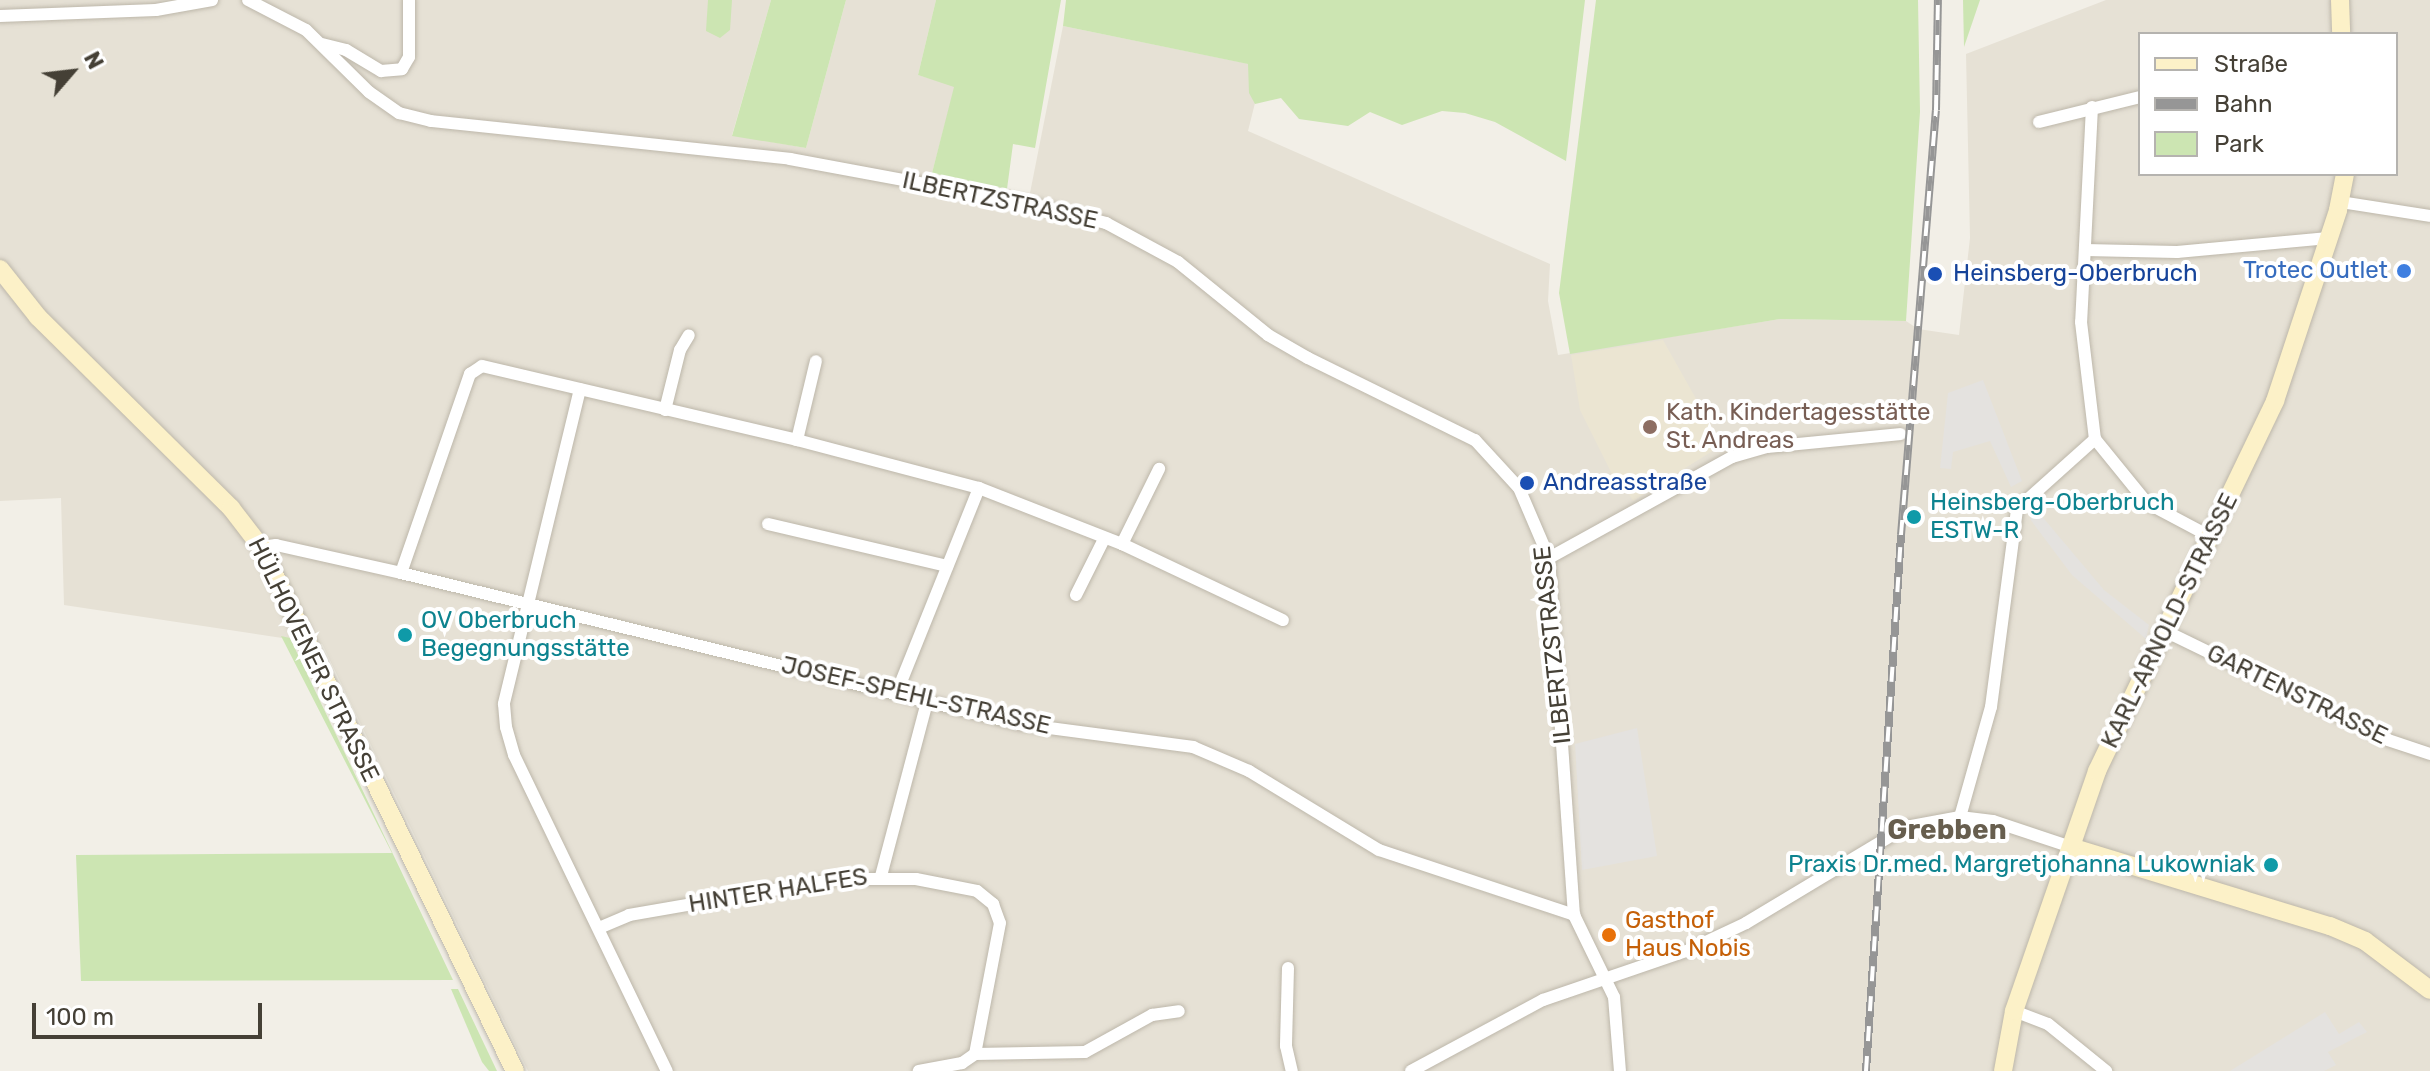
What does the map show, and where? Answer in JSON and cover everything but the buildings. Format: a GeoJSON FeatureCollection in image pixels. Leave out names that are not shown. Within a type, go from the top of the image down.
{"type":"FeatureCollection","features":[{"type":"Feature","properties":{"kind":"main road"},"geometry":{"type":"LineString","coordinates":[[2340,0],[2341,32]]}},
{"type":"Feature","properties":{"kind":"main road","name":"KARL-ARNOLD-STRASSE"},"geometry":{"type":"LineString","coordinates":[[2003,1071],[2014,1011],[2097,771],[2275,401],[2341,202],[2345,176]]}},
{"type":"Feature","properties":{"kind":"main road","name":"HÜLHOVENER STRASSE"},"geometry":{"type":"LineString","coordinates":[[0,269],[38,317],[231,508],[261,547],[515,1071]]}},
{"type":"Feature","properties":{"kind":"main road"},"geometry":{"type":"LineString","coordinates":[[2071,847],[2330,926],[2365,941],[2430,990]]}},
{"type":"Feature","properties":{"kind":"street"},"geometry":{"type":"LineString","coordinates":[[0,16],[156,10],[212,0]]}},
{"type":"Feature","properties":{"kind":"street","name":"ILBERTZSTRASSE"},"geometry":{"type":"LineString","coordinates":[[248,0],[288,19],[322,44],[369,92],[399,113],[431,121],[790,159],[1054,208],[1106,223],[1178,262],[1295,350],[1475,440],[1519,488],[1549,558],[1574,915]]}},
{"type":"Feature","properties":{"kind":"street"},"geometry":{"type":"LineString","coordinates":[[322,44],[346,50],[381,71],[402,69],[409,57],[409,0]]}},
{"type":"Feature","properties":{"kind":"street"},"geometry":{"type":"LineString","coordinates":[[2039,122],[2138,97]]}},
{"type":"Feature","properties":{"kind":"street"},"geometry":{"type":"LineString","coordinates":[[2092,107],[2081,322],[2095,439],[2147,503],[2211,537]]}},
{"type":"Feature","properties":{"kind":"street"},"geometry":{"type":"LineString","coordinates":[[2341,202],[2430,216]]}},
{"type":"Feature","properties":{"kind":"street"},"geometry":{"type":"LineString","coordinates":[[2085,250],[2177,252],[2328,238]]}},
{"type":"Feature","properties":{"kind":"street"},"geometry":{"type":"LineString","coordinates":[[665,410],[680,350],[689,335]]}},
{"type":"Feature","properties":{"kind":"street"},"geometry":{"type":"LineString","coordinates":[[797,440],[816,361]]}},
{"type":"Feature","properties":{"kind":"street"},"geometry":{"type":"LineString","coordinates":[[401,573],[470,374],[482,366],[797,440],[979,488],[1122,544],[1283,620]]}},
{"type":"Feature","properties":{"kind":"street"},"geometry":{"type":"LineString","coordinates":[[580,389],[504,704],[506,727],[514,755],[667,1071]]}},
{"type":"Feature","properties":{"kind":"street"},"geometry":{"type":"LineString","coordinates":[[1549,558],[1732,457],[1768,447],[1900,434]]}},
{"type":"Feature","properties":{"kind":"street"},"geometry":{"type":"LineString","coordinates":[[1960,817],[1991,707],[2017,509],[2095,439]]}},
{"type":"Feature","properties":{"kind":"street"},"geometry":{"type":"LineString","coordinates":[[1122,544],[1159,469]]}},
{"type":"Feature","properties":{"kind":"street"},"geometry":{"type":"LineString","coordinates":[[896,694],[979,488]]}},
{"type":"Feature","properties":{"kind":"street"},"geometry":{"type":"LineString","coordinates":[[768,524],[947,566]]}},
{"type":"Feature","properties":{"kind":"street"},"geometry":{"type":"LineString","coordinates":[[1076,595],[1104,539]]}},
{"type":"Feature","properties":{"kind":"street","name":"JOSEF-SPEHL-STRASSE"},"geometry":{"type":"LineString","coordinates":[[261,547],[276,545],[401,573],[1019,724],[1193,747],[1249,771],[1379,850],[1574,915]]}},
{"type":"Feature","properties":{"kind":"street","name":"GARTENSTRASSE"},"geometry":{"type":"LineString","coordinates":[[2165,631],[2388,740],[2430,754]]}},
{"type":"Feature","properties":{"kind":"street"},"geometry":{"type":"LineString","coordinates":[[881,876],[927,702]]}},
{"type":"Feature","properties":{"kind":"street"},"geometry":{"type":"LineString","coordinates":[[1411,1071],[1490,1025],[1602,976],[1689,950],[1746,923],[1906,827],[1960,817],[1993,821],[2071,847]]}},
{"type":"Feature","properties":{"kind":"street","name":"HINTER HALFES"},"geometry":{"type":"LineString","coordinates":[[599,928],[629,915],[881,876],[977,891],[993,904],[1000,923],[975,1054]]}},
{"type":"Feature","properties":{"kind":"street"},"geometry":{"type":"LineString","coordinates":[[1574,915],[1614,997],[1620,1031],[1620,1071]]}},
{"type":"Feature","properties":{"kind":"street"},"geometry":{"type":"LineString","coordinates":[[1288,968],[1286,1046],[1292,1071]]}},
{"type":"Feature","properties":{"kind":"street"},"geometry":{"type":"LineString","coordinates":[[919,1071],[962,1063],[975,1054],[1085,1052],[1152,1015],[1179,1011]]}},
{"type":"Feature","properties":{"kind":"street"},"geometry":{"type":"LineString","coordinates":[[2014,1011],[2048,1024],[2106,1071]]}},
{"type":"Feature","properties":{"kind":"shaded area"},"geometry":{"type":"Polygon","coordinates":[[[0,0],[771,0],[732,135],[806,148],[846,0],[936,0],[918,75],[955,86],[932,173],[1030,193],[1063,26],[1264,67],[1248,131],[1550,264],[1548,301],[1558,355],[1780,319],[1906,321],[1918,329],[1959,335],[1970,238],[1966,54],[2106,0],[2430,0],[2430,1071],[528,1071],[322,644],[64,605],[61,498],[0,501],[0,0]]]}},
{"type":"Feature","properties":{"kind":"shaded area","name":"Kath. Kindertagesstätte St. Andreas"},"geometry":{"type":"Polygon","coordinates":[[[1663,340],[1722,445],[1633,501],[1626,489],[1620,490],[1580,410],[1571,355],[1663,340]]]}},
{"type":"Feature","properties":{"kind":"shaded area"},"geometry":{"type":"Polygon","coordinates":[[[1983,380],[2022,481],[2011,487],[1990,441],[1953,452],[1951,469],[1940,468],[1948,393],[1983,380]]]}},
{"type":"Feature","properties":{"kind":"shaded area"},"geometry":{"type":"Polygon","coordinates":[[[2040,514],[2104,590],[2149,625],[2146,639],[2072,575],[2030,519],[2040,514]]]}},
{"type":"Feature","properties":{"kind":"shaded area"},"geometry":{"type":"Polygon","coordinates":[[[1637,728],[1657,856],[1582,870],[1575,744],[1637,728]]]}},
{"type":"Feature","properties":{"kind":"shaded area"},"geometry":{"type":"Polygon","coordinates":[[[2325,1012],[2339,1034],[2359,1022],[2367,1032],[2328,1052],[2336,1065],[2324,1071],[2230,1071],[2325,1012]]]}},
{"type":"Feature","properties":{"kind":"green space"},"geometry":{"type":"Polygon","coordinates":[[[708,0],[732,0],[730,30],[720,38],[706,31],[708,0]]]}},
{"type":"Feature","properties":{"kind":"green space"},"geometry":{"type":"Polygon","coordinates":[[[771,0],[846,0],[806,148],[732,136],[771,0]]]}},
{"type":"Feature","properties":{"kind":"green space"},"geometry":{"type":"Polygon","coordinates":[[[936,0],[1061,0],[1035,148],[1013,144],[1007,189],[932,173],[954,87],[918,75],[936,0]]]}},
{"type":"Feature","properties":{"kind":"green space"},"geometry":{"type":"Polygon","coordinates":[[[1066,0],[1585,0],[1566,161],[1495,122],[1465,113],[1442,111],[1402,125],[1370,112],[1348,126],[1299,119],[1281,98],[1255,104],[1249,93],[1248,64],[1063,26],[1066,0]]]}},
{"type":"Feature","properties":{"kind":"green space"},"geometry":{"type":"Polygon","coordinates":[[[1596,0],[1918,0],[1920,112],[1906,321],[1780,319],[1570,354],[1559,293],[1596,0]]]}},
{"type":"Feature","properties":{"kind":"green space"},"geometry":{"type":"Polygon","coordinates":[[[1963,0],[1980,0],[1964,47],[1963,0]]]}},
{"type":"Feature","properties":{"kind":"green space"},"geometry":{"type":"Polygon","coordinates":[[[281,636],[290,638],[453,980],[81,981],[76,855],[392,853],[281,636]]]}},
{"type":"Feature","properties":{"kind":"green space"},"geometry":{"type":"Polygon","coordinates":[[[451,989],[458,989],[497,1071],[489,1071],[482,1062],[451,989]]]}},
{"type":"Feature","properties":{"kind":"railway"},"geometry":{"type":"LineString","coordinates":[[1866,1071],[1901,535],[1936,110],[1938,0]]}},
{"type":"Feature","properties":{"kind":"place","name":"Trotec Outlet"},"geometry":{"type":"Point","coordinates":[2404,271]}},
{"type":"Feature","properties":{"kind":"place","name":"Heinsberg-Oberbruch"},"geometry":{"type":"Point","coordinates":[1935,274]}},
{"type":"Feature","properties":{"kind":"place","name":"Kath. Kindertagesstätte St. Andreas"},"geometry":{"type":"Point","coordinates":[1650,427]}},
{"type":"Feature","properties":{"kind":"place","name":"Andreasstraße"},"geometry":{"type":"Point","coordinates":[1527,483]}},
{"type":"Feature","properties":{"kind":"place","name":"Heinsberg-Oberbruch ESTW-R"},"geometry":{"type":"Point","coordinates":[1914,517]}},
{"type":"Feature","properties":{"kind":"place","name":"OV Oberbruch Begegnungsstätte"},"geometry":{"type":"Point","coordinates":[405,635]}},
{"type":"Feature","properties":{"kind":"place","name":"Praxis Dr.med. Margretjohanna Lukowniak"},"geometry":{"type":"Point","coordinates":[2271,865]}},
{"type":"Feature","properties":{"kind":"place","name":"Gasthof Haus Nobis"},"geometry":{"type":"Point","coordinates":[1609,935]}},
{"type":"Feature","properties":{"kind":"district","name":"Grebben"},"geometry":{"type":"Point","coordinates":[1947,830]}}]}
